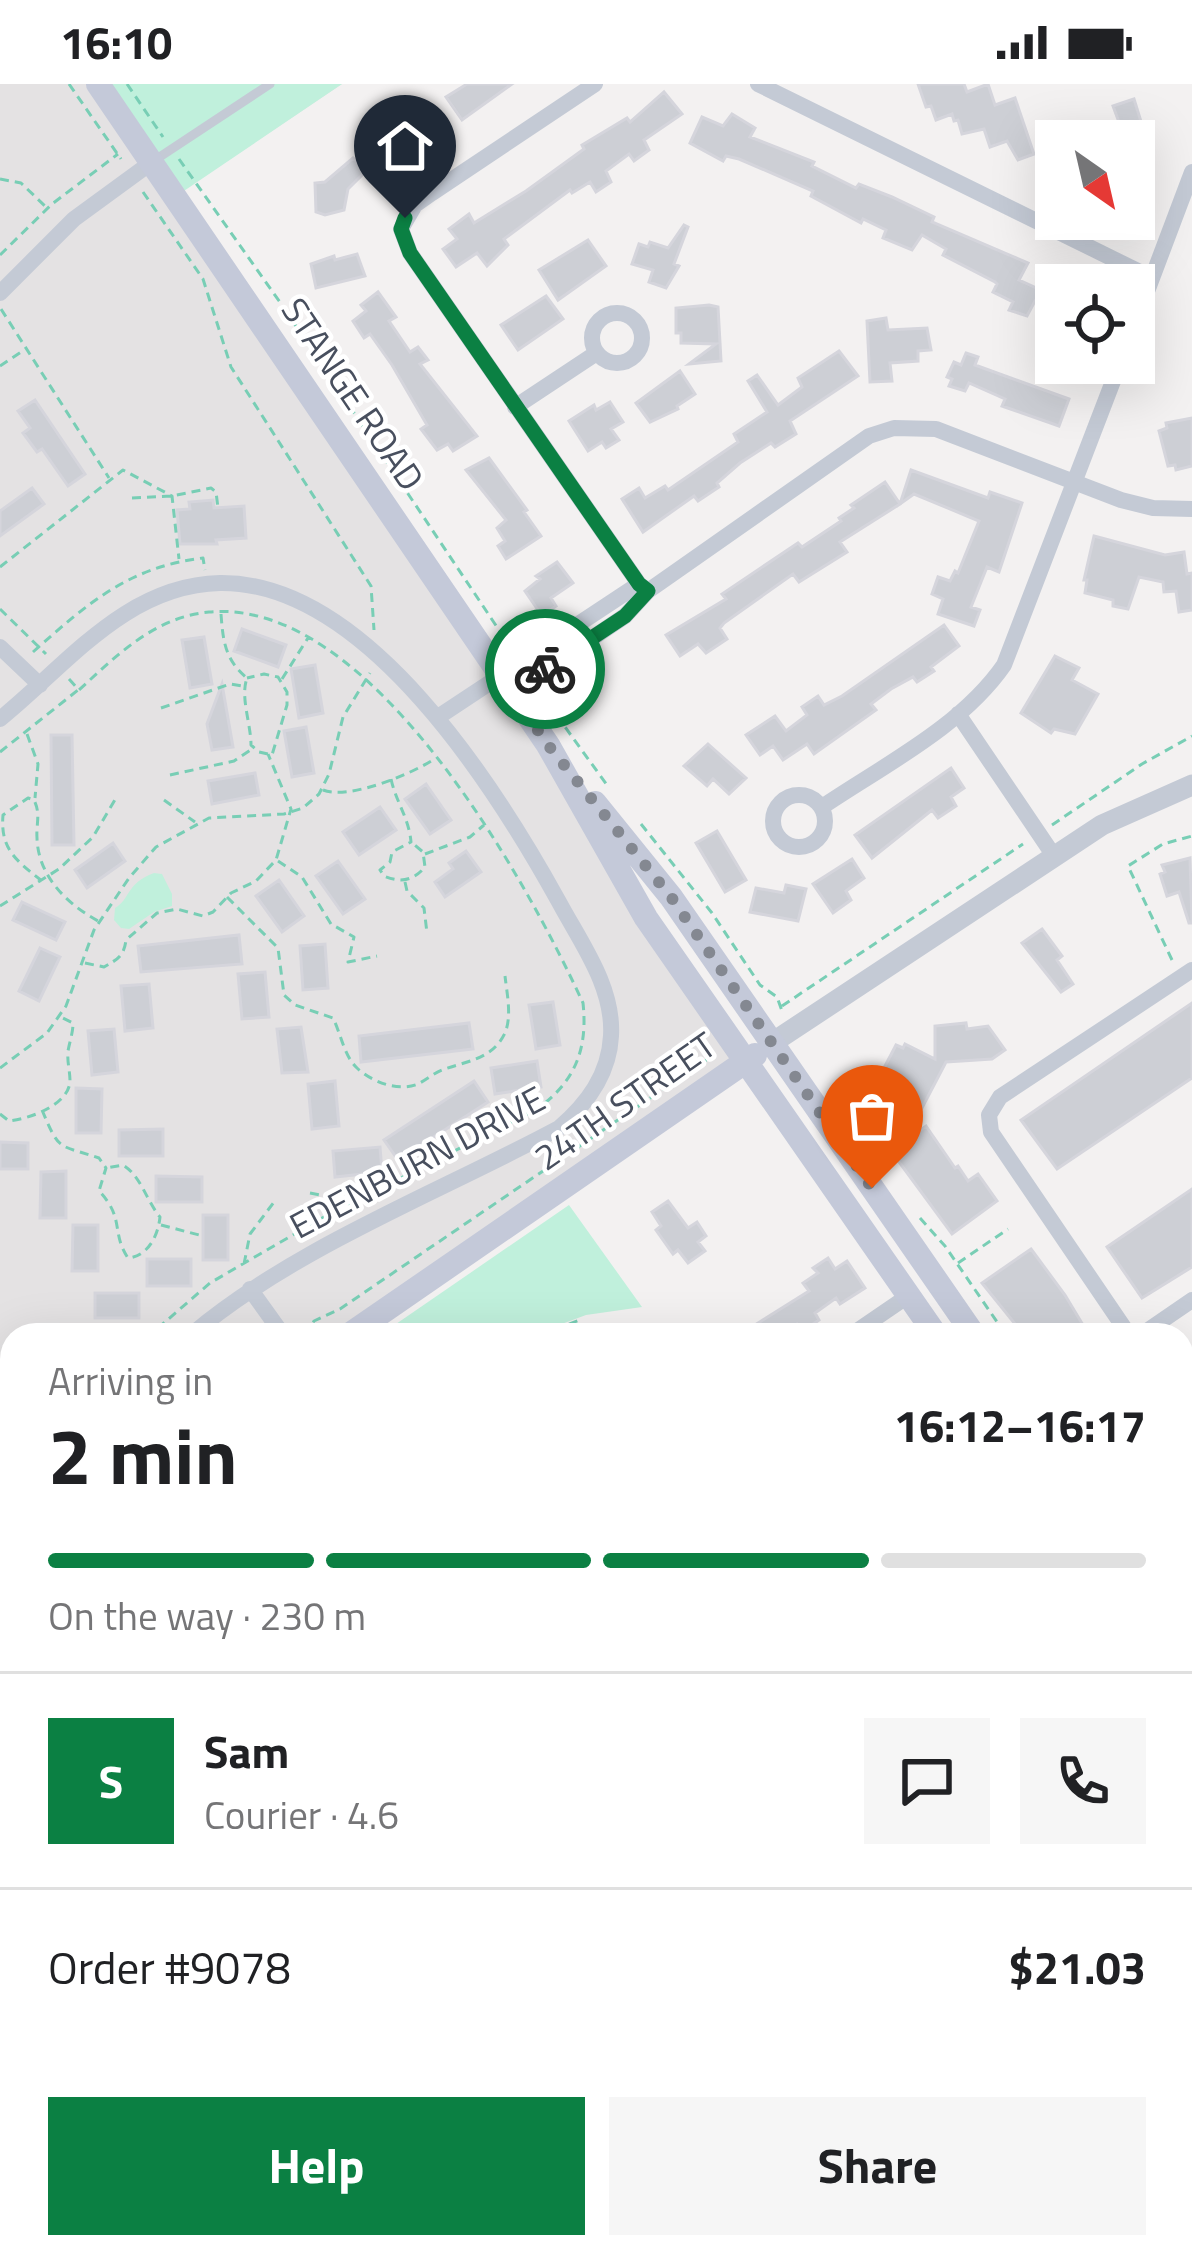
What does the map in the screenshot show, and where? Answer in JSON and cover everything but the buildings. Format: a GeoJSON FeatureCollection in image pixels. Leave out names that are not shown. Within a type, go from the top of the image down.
{"type":"FeatureCollection","features":[{"type":"Feature","properties":{"kind":"main road","name":"STANGE ROAD"},"geometry":{"type":"LineString","coordinates":[[98,84],[509,673],[646,918],[928,1323]]}},
{"type":"Feature","properties":{"kind":"main road","name":"STANGE ROAD"},"geometry":{"type":"LineString","coordinates":[[548,745],[671,897],[966,1323]]}},
{"type":"Feature","properties":{"kind":"main road","name":"24TH STREET"},"geometry":{"type":"LineString","coordinates":[[366,1323],[772,1043]]}},
{"type":"Feature","properties":{"kind":"street"},"geometry":{"type":"LineString","coordinates":[[595,84],[432,193],[405,218],[401,229],[410,253],[644,587]]}},
{"type":"Feature","properties":{"kind":"street"},"geometry":{"type":"LineString","coordinates":[[758,84],[1124,264]]}},
{"type":"Feature","properties":{"kind":"street"},"geometry":{"type":"LineString","coordinates":[[0,293],[74,219],[152,162]]}},
{"type":"Feature","properties":{"kind":"street"},"geometry":{"type":"LineString","coordinates":[[1155,273],[1192,172]]}},
{"type":"Feature","properties":{"kind":"street"},"geometry":{"type":"LineString","coordinates":[[515,407],[595,354]]}},
{"type":"Feature","properties":{"kind":"street"},"geometry":{"type":"LineString","coordinates":[[822,807],[958,714],[989,687],[1004,665],[1112,384]]}},
{"type":"Feature","properties":{"kind":"street"},"geometry":{"type":"LineString","coordinates":[[438,717],[644,587],[869,436],[894,428],[936,430],[1153,508],[1192,509]]}},
{"type":"Feature","properties":{"kind":"street","name":"EDENBURN DRIVE"},"geometry":{"type":"LineString","coordinates":[[0,719],[117,616],[158,596],[222,583],[291,600],[329,619],[376,654],[438,717],[518,828],[601,979],[611,1033],[608,1058],[581,1108],[559,1128],[250,1289],[206,1323]]}},
{"type":"Feature","properties":{"kind":"street"},"geometry":{"type":"LineString","coordinates":[[0,647],[40,686]]}},
{"type":"Feature","properties":{"kind":"street"},"geometry":{"type":"LineString","coordinates":[[958,714],[1054,856]]}},
{"type":"Feature","properties":{"kind":"street","name":"24TH STREET"},"geometry":{"type":"LineString","coordinates":[[772,1043],[1102,825],[1192,785]]}},
{"type":"Feature","properties":{"kind":"street"},"geometry":{"type":"LineString","coordinates":[[1121,1323],[991,1132],[989,1114],[1000,1096],[1186,974]]}},
{"type":"Feature","properties":{"kind":"street"},"geometry":{"type":"LineString","coordinates":[[250,1289],[274,1323]]}},
{"type":"Feature","properties":{"kind":"street"},"geometry":{"type":"LineString","coordinates":[[868,1323],[908,1295]]}},
{"type":"Feature","properties":{"kind":"street"},"geometry":{"type":"LineString","coordinates":[[1158,1323],[1192,1300]]}},
{"type":"Feature","properties":{"kind":"lane"},"geometry":{"type":"LineString","coordinates":[[152,162],[270,84]]}},
{"type":"Feature","properties":{"kind":"path"},"geometry":{"type":"LineString","coordinates":[[0,255],[47,208],[119,156],[69,84]]}},
{"type":"Feature","properties":{"kind":"path"},"geometry":{"type":"LineString","coordinates":[[127,84],[160,132]]}},
{"type":"Feature","properties":{"kind":"path"},"geometry":{"type":"LineString","coordinates":[[184,166],[348,401],[509,673]]}},
{"type":"Feature","properties":{"kind":"path"},"geometry":{"type":"LineString","coordinates":[[0,179],[21,183],[47,208]]}},
{"type":"Feature","properties":{"kind":"path"},"geometry":{"type":"LineString","coordinates":[[0,1068],[47,1033],[59,1016],[100,921],[156,847],[209,818],[257,818],[303,808],[321,790],[343,717],[374,668],[371,586],[231,367],[203,279],[143,192]]}},
{"type":"Feature","properties":{"kind":"path"},"geometry":{"type":"LineString","coordinates":[[0,308],[110,479]]}},
{"type":"Feature","properties":{"kind":"path"},"geometry":{"type":"LineString","coordinates":[[0,366],[26,348]]}},
{"type":"Feature","properties":{"kind":"path"},"geometry":{"type":"LineString","coordinates":[[0,567],[123,470],[172,496]]}},
{"type":"Feature","properties":{"kind":"path"},"geometry":{"type":"LineString","coordinates":[[132,498],[211,488],[218,508]]}},
{"type":"Feature","properties":{"kind":"path"},"geometry":{"type":"LineString","coordinates":[[172,496],[179,560]]}},
{"type":"Feature","properties":{"kind":"path"},"geometry":{"type":"LineString","coordinates":[[0,609],[79,690]]}},
{"type":"Feature","properties":{"kind":"path"},"geometry":{"type":"LineString","coordinates":[[0,752],[156,627],[209,612],[269,619],[344,659],[397,709],[437,757],[484,825],[583,1003],[586,1028],[578,1063],[559,1094],[210,1283],[164,1323]]}},
{"type":"Feature","properties":{"kind":"path"},"geometry":{"type":"LineString","coordinates":[[221,612],[224,649],[247,678]]}},
{"type":"Feature","properties":{"kind":"path"},"geometry":{"type":"LineString","coordinates":[[281,681],[308,638]]}},
{"type":"Feature","properties":{"kind":"path"},"geometry":{"type":"LineString","coordinates":[[247,678],[264,674],[281,681],[287,692],[272,755],[254,748]]}},
{"type":"Feature","properties":{"kind":"path"},"geometry":{"type":"LineString","coordinates":[[247,678],[244,687],[254,748]]}},
{"type":"Feature","properties":{"kind":"path"},"geometry":{"type":"LineString","coordinates":[[161,708],[230,684],[244,687]]}},
{"type":"Feature","properties":{"kind":"path"},"geometry":{"type":"LineString","coordinates":[[27,734],[38,764],[36,841],[49,876],[65,899],[100,921]]}},
{"type":"Feature","properties":{"kind":"path"},"geometry":{"type":"LineString","coordinates":[[760,985],[773,993],[781,1008],[1142,764],[1192,736]]}},
{"type":"Feature","properties":{"kind":"path"},"geometry":{"type":"LineString","coordinates":[[170,775],[234,761],[254,748]]}},
{"type":"Feature","properties":{"kind":"path"},"geometry":{"type":"LineString","coordinates":[[83,962],[104,967],[118,959],[126,940],[157,913],[177,909],[203,916],[213,912],[276,860],[290,812],[268,754]]}},
{"type":"Feature","properties":{"kind":"path"},"geometry":{"type":"LineString","coordinates":[[321,790],[336,795],[404,778],[437,757]]}},
{"type":"Feature","properties":{"kind":"path"},"geometry":{"type":"LineString","coordinates":[[391,779],[407,816],[411,842],[423,855],[425,867],[416,877],[393,880],[380,870],[390,862],[392,852],[411,842]]}},
{"type":"Feature","properties":{"kind":"path"},"geometry":{"type":"LineString","coordinates":[[34,800],[28,798],[3,815],[1,842],[13,860],[42,881]]}},
{"type":"Feature","properties":{"kind":"path"},"geometry":{"type":"LineString","coordinates":[[0,906],[49,876],[93,837],[116,798]]}},
{"type":"Feature","properties":{"kind":"path"},"geometry":{"type":"LineString","coordinates":[[164,800],[196,823]]}},
{"type":"Feature","properties":{"kind":"path"},"geometry":{"type":"LineString","coordinates":[[423,855],[470,836],[484,825]]}},
{"type":"Feature","properties":{"kind":"path"},"geometry":{"type":"LineString","coordinates":[[1186,974],[1128,866],[1163,844],[1192,836]]}},
{"type":"Feature","properties":{"kind":"path"},"geometry":{"type":"LineString","coordinates":[[276,860],[302,877],[331,924],[354,937],[348,962],[376,956]]}},
{"type":"Feature","properties":{"kind":"path"},"geometry":{"type":"LineString","coordinates":[[404,880],[407,891],[424,908],[427,934]]}},
{"type":"Feature","properties":{"kind":"path"},"geometry":{"type":"LineString","coordinates":[[227,897],[278,949],[284,995],[295,1005],[333,1018],[350,1060],[376,1081],[395,1087],[414,1086],[441,1070],[474,1062],[493,1048],[505,1033],[505,976]]}},
{"type":"Feature","properties":{"kind":"path"},"geometry":{"type":"LineString","coordinates":[[0,1114],[9,1121],[62,1100],[70,1084],[67,1069],[74,1030],[73,1022],[59,1016]]}},
{"type":"Feature","properties":{"kind":"path"},"geometry":{"type":"LineString","coordinates":[[315,1323],[703,1061]]}},
{"type":"Feature","properties":{"kind":"path"},"geometry":{"type":"LineString","coordinates":[[42,1110],[54,1139],[68,1150],[99,1157],[106,1168],[99,1191],[117,1214],[122,1250],[128,1258],[137,1257],[149,1247],[160,1217],[144,1197],[133,1171],[123,1165],[106,1168]]}},
{"type":"Feature","properties":{"kind":"path"},"geometry":{"type":"LineString","coordinates":[[310,1192],[331,1197],[338,1210]]}},
{"type":"Feature","properties":{"kind":"path"},"geometry":{"type":"LineString","coordinates":[[244,1264],[250,1234],[274,1202]]}},
{"type":"Feature","properties":{"kind":"path"},"geometry":{"type":"LineString","coordinates":[[918,1216],[998,1323]]}},
{"type":"Feature","properties":{"kind":"path"},"geometry":{"type":"LineString","coordinates":[[159,1225],[203,1236]]}},
{"type":"Feature","properties":{"kind":"path"},"geometry":{"type":"LineString","coordinates":[[957,1264],[1008,1229]]}},
{"type":"Feature","properties":{"kind":"path"},"geometry":{"type":"LineString","coordinates":[[570,1323],[582,1318]]}},
{"type":"Feature","properties":{"kind":"shaded area"},"geometry":{"type":"Polygon","coordinates":[[[0,84],[342,84],[175,196],[746,1061],[366,1323],[0,1323],[0,84]]]}},
{"type":"Feature","properties":{"kind":"green space"},"geometry":{"type":"Polygon","coordinates":[[[98,84],[342,84],[175,197],[98,84]]]}},
{"type":"Feature","properties":{"kind":"green space"},"geometry":{"type":"Polygon","coordinates":[[[162,874],[172,906],[129,929],[121,928],[114,920],[115,908],[138,882],[162,874]]]}},
{"type":"Feature","properties":{"kind":"green space"},"geometry":{"type":"Polygon","coordinates":[[[569,1205],[642,1307],[564,1323],[397,1323],[569,1205]]]}},
{"type":"Feature","properties":{"kind":"way so far"},"geometry":{"type":"LineString","coordinates":[[545,669],[512,692],[548,745],[671,897],[872,1188]]}},
{"type":"Feature","properties":{"kind":"route"},"geometry":{"type":"LineString","coordinates":[[405,218],[401,229],[410,253],[648,591],[625,616],[545,669]]}}]}
